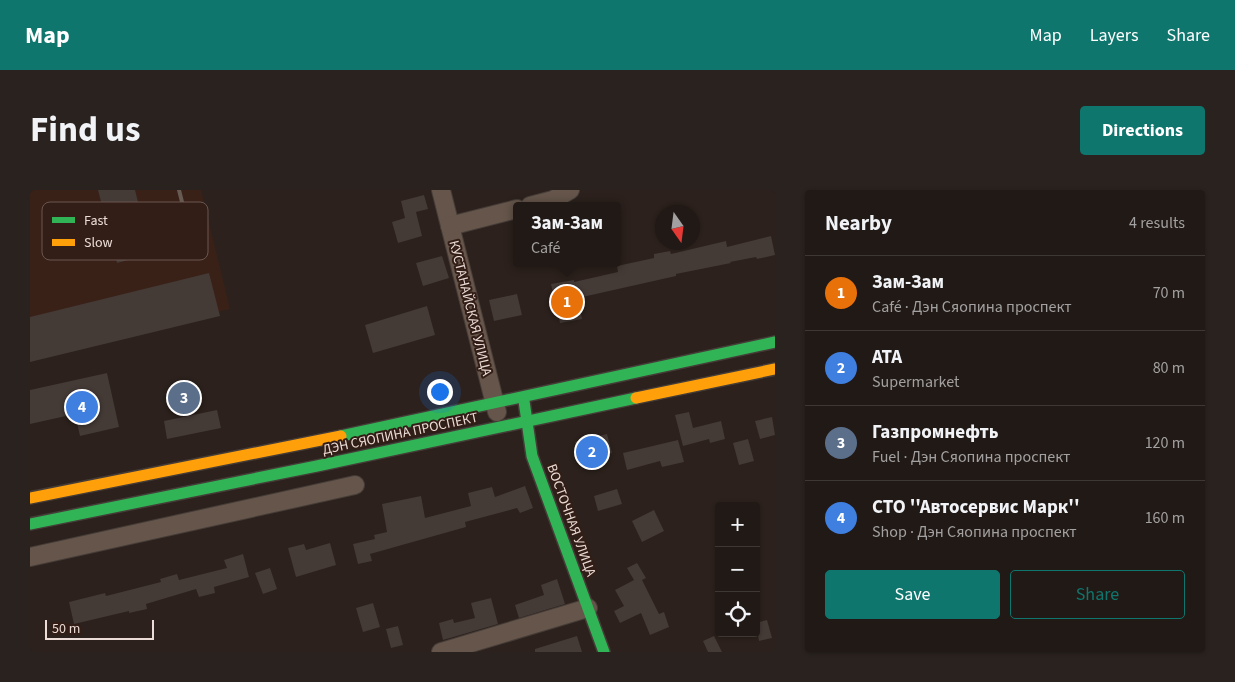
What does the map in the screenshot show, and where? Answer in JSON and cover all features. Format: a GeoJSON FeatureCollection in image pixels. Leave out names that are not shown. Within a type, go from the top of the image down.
{"type":"FeatureCollection","features":[{"type":"Feature","properties":{"kind":"main road","name":"ДЭН СЯОПИНА ПРОСПЕКТ"},"geometry":{"type":"LineString","coordinates":[[30,498],[312,442],[775,342]]}},
{"type":"Feature","properties":{"kind":"main road","name":"ДЭН СЯОПИНА ПРОСПЕКТ"},"geometry":{"type":"LineString","coordinates":[[30,524],[501,427],[775,368]]}},
{"type":"Feature","properties":{"kind":"main road","name":"ВОСТОЧНАЯ УЛИЦА"},"geometry":{"type":"LineString","coordinates":[[523,396],[532,456],[604,652]]}},
{"type":"Feature","properties":{"kind":"street","name":"КУСТАНАЙСКАЯ УЛИЦА"},"geometry":{"type":"LineString","coordinates":[[441,190],[501,427]]}},
{"type":"Feature","properties":{"kind":"street"},"geometry":{"type":"LineString","coordinates":[[545,202],[570,190]]}},
{"type":"Feature","properties":{"kind":"street"},"geometry":{"type":"LineString","coordinates":[[450,226],[513,210]]}},
{"type":"Feature","properties":{"kind":"street"},"geometry":{"type":"LineString","coordinates":[[30,557],[355,485]]}},
{"type":"Feature","properties":{"kind":"street"},"geometry":{"type":"LineString","coordinates":[[440,652],[588,608]]}},
{"type":"Feature","properties":{"kind":"shaded area"},"geometry":{"type":"Polygon","coordinates":[[[30,190],[201,190],[204,202],[42,202],[42,260],[208,260],[208,219],[230,309],[30,358],[30,190]]]}},
{"type":"Feature","properties":{"kind":"building"},"geometry":{"type":"Polygon","coordinates":[[[98,190],[135,190],[138,202],[101,202],[98,190]]]}},
{"type":"Feature","properties":{"kind":"building"},"geometry":{"type":"Polygon","coordinates":[[[424,195],[428,209],[416,212],[422,236],[398,243],[392,222],[405,218],[401,201],[424,195]]]}},
{"type":"Feature","properties":{"kind":"building"},"geometry":{"type":"Polygon","coordinates":[[[771,236],[775,255],[730,262],[578,298],[582,319],[560,323],[551,284],[574,280],[574,282],[618,272],[617,267],[654,258],[654,254],[670,251],[671,254],[688,250],[700,250],[700,247],[726,241],[727,247],[771,236]]]}},
{"type":"Feature","properties":{"kind":"building"},"geometry":{"type":"Polygon","coordinates":[[[442,256],[449,278],[423,286],[416,263],[442,256]]]}},
{"type":"Feature","properties":{"kind":"building"},"geometry":{"type":"Polygon","coordinates":[[[116,260],[128,260],[117,263],[116,260]]]}},
{"type":"Feature","properties":{"kind":"building"},"geometry":{"type":"Polygon","coordinates":[[[209,273],[220,316],[30,362],[30,317],[209,273]]]}},
{"type":"Feature","properties":{"kind":"building"},"geometry":{"type":"Polygon","coordinates":[[[517,294],[522,315],[494,321],[489,300],[517,294]]]}},
{"type":"Feature","properties":{"kind":"building"},"geometry":{"type":"Polygon","coordinates":[[[427,306],[435,335],[373,353],[365,325],[427,306]]]}},
{"type":"Feature","properties":{"kind":"building"},"geometry":{"type":"Polygon","coordinates":[[[107,373],[119,427],[80,436],[75,414],[30,424],[30,390],[107,373]]]}},
{"type":"Feature","properties":{"kind":"building"},"geometry":{"type":"Polygon","coordinates":[[[217,410],[221,428],[167,439],[164,421],[217,410]]]}},
{"type":"Feature","properties":{"kind":"building"},"geometry":{"type":"Polygon","coordinates":[[[689,412],[693,428],[721,421],[725,439],[710,443],[709,439],[683,446],[675,415],[689,412]]]}},
{"type":"Feature","properties":{"kind":"building"},"geometry":{"type":"Polygon","coordinates":[[[772,417],[775,435],[760,439],[755,421],[772,417]]]}},
{"type":"Feature","properties":{"kind":"building"},"geometry":{"type":"Polygon","coordinates":[[[607,434],[612,453],[580,461],[575,442],[607,434]]]}},
{"type":"Feature","properties":{"kind":"building"},"geometry":{"type":"Polygon","coordinates":[[[748,439],[754,461],[739,465],[733,443],[748,439]]]}},
{"type":"Feature","properties":{"kind":"building"},"geometry":{"type":"Polygon","coordinates":[[[678,440],[684,462],[662,467],[660,461],[627,470],[623,453],[678,440]]]}},
{"type":"Feature","properties":{"kind":"building"},"geometry":{"type":"Polygon","coordinates":[[[525,486],[533,508],[520,513],[517,508],[465,522],[466,527],[370,554],[372,561],[358,564],[353,544],[375,539],[374,535],[387,532],[382,504],[421,496],[425,518],[471,506],[468,493],[492,487],[495,497],[525,486]]]}},
{"type":"Feature","properties":{"kind":"building"},"geometry":{"type":"Polygon","coordinates":[[[617,489],[622,504],[598,511],[594,496],[617,489]]]}},
{"type":"Feature","properties":{"kind":"building"},"geometry":{"type":"Polygon","coordinates":[[[654,510],[664,531],[642,542],[632,521],[654,510]]]}},
{"type":"Feature","properties":{"kind":"building"},"geometry":{"type":"Polygon","coordinates":[[[330,543],[336,565],[296,577],[288,548],[304,544],[306,550],[330,543]]]}},
{"type":"Feature","properties":{"kind":"building"},"geometry":{"type":"Polygon","coordinates":[[[243,554],[249,577],[214,587],[215,593],[199,597],[196,589],[146,604],[147,609],[129,613],[129,611],[74,624],[69,602],[105,593],[106,596],[161,582],[160,579],[177,574],[179,580],[227,568],[224,560],[243,554]]]}},
{"type":"Feature","properties":{"kind":"building"},"geometry":{"type":"Polygon","coordinates":[[[637,563],[646,578],[642,580],[659,614],[664,612],[669,627],[650,635],[641,613],[620,623],[614,611],[624,606],[615,590],[634,580],[627,568],[637,563]]]}},
{"type":"Feature","properties":{"kind":"building"},"geometry":{"type":"Polygon","coordinates":[[[270,568],[277,589],[263,594],[255,573],[270,568]]]}},
{"type":"Feature","properties":{"kind":"building"},"geometry":{"type":"Polygon","coordinates":[[[557,579],[565,604],[519,618],[515,605],[544,595],[541,585],[557,579]]]}},
{"type":"Feature","properties":{"kind":"building"},"geometry":{"type":"Polygon","coordinates":[[[491,598],[498,624],[443,640],[439,623],[453,619],[454,623],[475,618],[471,603],[491,598]]]}},
{"type":"Feature","properties":{"kind":"building"},"geometry":{"type":"Polygon","coordinates":[[[373,603],[380,627],[363,632],[356,608],[373,603]]]}},
{"type":"Feature","properties":{"kind":"building"},"geometry":{"type":"Polygon","coordinates":[[[767,620],[772,638],[759,641],[760,622],[767,620]]]}},
{"type":"Feature","properties":{"kind":"building"},"geometry":{"type":"Polygon","coordinates":[[[398,626],[403,645],[391,648],[386,629],[398,626]]]}},
{"type":"Feature","properties":{"kind":"building"},"geometry":{"type":"Polygon","coordinates":[[[577,636],[582,652],[535,652],[535,649],[577,636]]]}},
{"type":"Feature","properties":{"kind":"building"},"geometry":{"type":"Polygon","coordinates":[[[714,636],[722,652],[708,652],[703,641],[714,636]]]}},
{"type":"Feature","properties":{"kind":"railway"},"geometry":{"type":"LineString","coordinates":[[179,190],[182,202]]}},
{"type":"Feature","properties":{"kind":"traffic: fast"},"geometry":{"type":"LineString","coordinates":[[341,436],[775,342]]}},
{"type":"Feature","properties":{"kind":"traffic: fast"},"geometry":{"type":"LineString","coordinates":[[30,524],[317,466],[636,398]]}},
{"type":"Feature","properties":{"kind":"traffic: fast"},"geometry":{"type":"LineString","coordinates":[[524,401],[532,456],[604,652]]}},
{"type":"Feature","properties":{"kind":"traffic: slow"},"geometry":{"type":"LineString","coordinates":[[636,398],[775,369]]}},
{"type":"Feature","properties":{"kind":"traffic: slow"},"geometry":{"type":"LineString","coordinates":[[30,498],[341,436]]}},
{"type":"Feature","properties":{"kind":"place","name":"Зам-Зам"},"geometry":{"type":"Point","coordinates":[567,302]}},
{"type":"Feature","properties":{"kind":"place","name":"Газпромнефть"},"geometry":{"type":"Point","coordinates":[184,398]}},
{"type":"Feature","properties":{"kind":"place","name":"СТО ''Автосервис Марк''"},"geometry":{"type":"Point","coordinates":[82,407]}},
{"type":"Feature","properties":{"kind":"place","name":"АТА"},"geometry":{"type":"Point","coordinates":[592,452]}}]}
